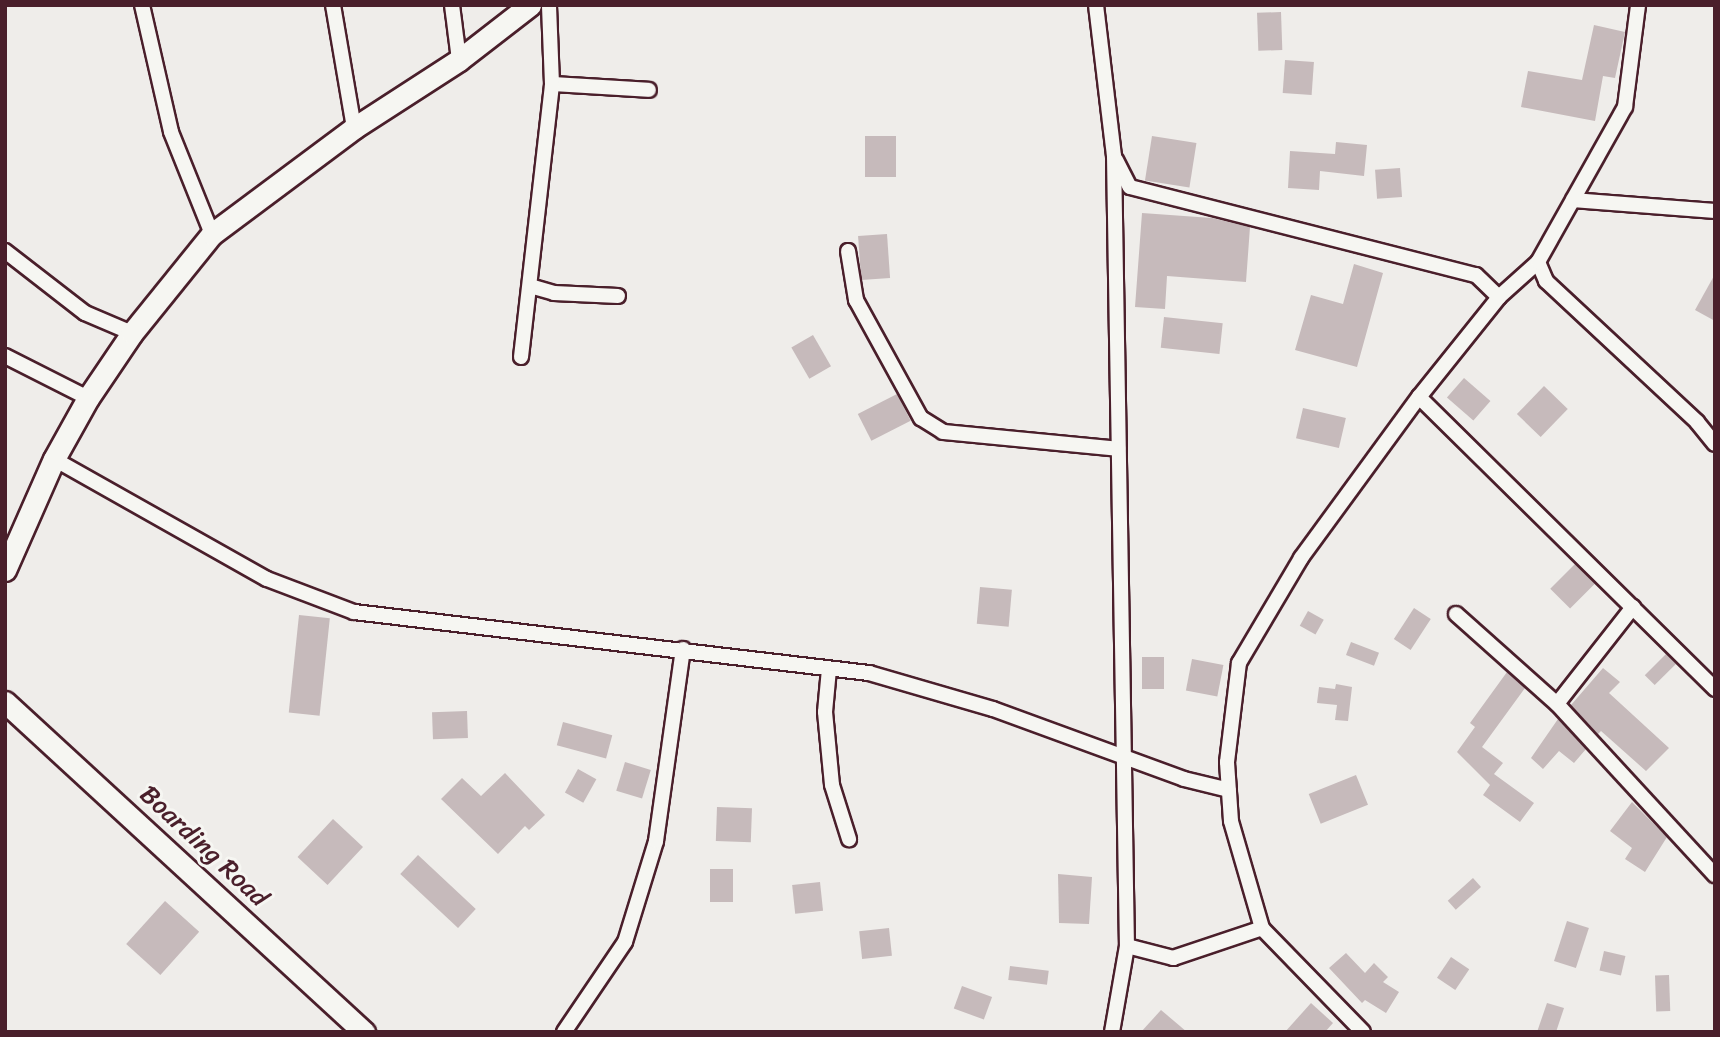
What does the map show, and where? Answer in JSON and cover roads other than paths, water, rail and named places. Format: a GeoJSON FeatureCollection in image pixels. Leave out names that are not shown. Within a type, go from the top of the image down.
{"type":"FeatureCollection","features":[{"type":"Feature","properties":{"kind":"main road"},"geometry":{"type":"LineString","coordinates":[[5,570],[54,459],[88,398],[132,333],[212,234],[354,128],[459,60],[530,5]]}},
{"type":"Feature","properties":{"kind":"main road","name":"Boarding Road"},"geometry":{"type":"LineString","coordinates":[[5,702],[364,1032]]}},
{"type":"Feature","properties":{"kind":"street"},"geometry":{"type":"LineString","coordinates":[[142,5],[171,132],[212,234]]}},
{"type":"Feature","properties":{"kind":"street"},"geometry":{"type":"LineString","coordinates":[[333,5],[354,128]]}},
{"type":"Feature","properties":{"kind":"street"},"geometry":{"type":"LineString","coordinates":[[452,5],[459,60]]}},
{"type":"Feature","properties":{"kind":"street"},"geometry":{"type":"LineString","coordinates":[[521,357],[552,85],[550,5]]}},
{"type":"Feature","properties":{"kind":"street"},"geometry":{"type":"LineString","coordinates":[[1096,5],[1114,156],[1127,946],[1112,1032]]}},
{"type":"Feature","properties":{"kind":"street"},"geometry":{"type":"LineString","coordinates":[[1363,1032],[1262,928],[1231,821],[1227,762],[1239,663],[1301,558],[1419,397],[1499,297],[1538,262],[1625,107],[1638,5]]}},
{"type":"Feature","properties":{"kind":"street"},"geometry":{"type":"LineString","coordinates":[[552,85],[649,90]]}},
{"type":"Feature","properties":{"kind":"street"},"geometry":{"type":"LineString","coordinates":[[1114,156],[1130,187],[1476,275],[1499,297]]}},
{"type":"Feature","properties":{"kind":"street"},"geometry":{"type":"LineString","coordinates":[[1573,200],[1715,211]]}},
{"type":"Feature","properties":{"kind":"street"},"geometry":{"type":"LineString","coordinates":[[5,251],[85,313],[132,333]]}},
{"type":"Feature","properties":{"kind":"street"},"geometry":{"type":"LineString","coordinates":[[848,251],[856,300],[921,418],[943,432],[1118,449]]}},
{"type":"Feature","properties":{"kind":"street"},"geometry":{"type":"LineString","coordinates":[[1538,262],[1546,281],[1697,422],[1715,444]]}},
{"type":"Feature","properties":{"kind":"street"},"geometry":{"type":"LineString","coordinates":[[530,286],[554,293],[618,296]]}},
{"type":"Feature","properties":{"kind":"street"},"geometry":{"type":"LineString","coordinates":[[5,356],[88,398]]}},
{"type":"Feature","properties":{"kind":"street"},"geometry":{"type":"LineString","coordinates":[[1419,397],[1715,689]]}},
{"type":"Feature","properties":{"kind":"street"},"geometry":{"type":"LineString","coordinates":[[54,459],[267,579],[354,612],[869,673],[993,709],[1122,757],[1229,790]]}},
{"type":"Feature","properties":{"kind":"street"},"geometry":{"type":"LineString","coordinates":[[1557,704],[1633,607]]}},
{"type":"Feature","properties":{"kind":"street"},"geometry":{"type":"LineString","coordinates":[[1456,614],[1557,704],[1715,875]]}},
{"type":"Feature","properties":{"kind":"street"},"geometry":{"type":"LineString","coordinates":[[564,1032],[625,942],[656,841],[683,649]]}},
{"type":"Feature","properties":{"kind":"street"},"geometry":{"type":"LineString","coordinates":[[829,669],[825,712],[832,785],[849,839]]}},
{"type":"Feature","properties":{"kind":"street"},"geometry":{"type":"LineString","coordinates":[[1127,946],[1173,958],[1262,928]]}}]}
